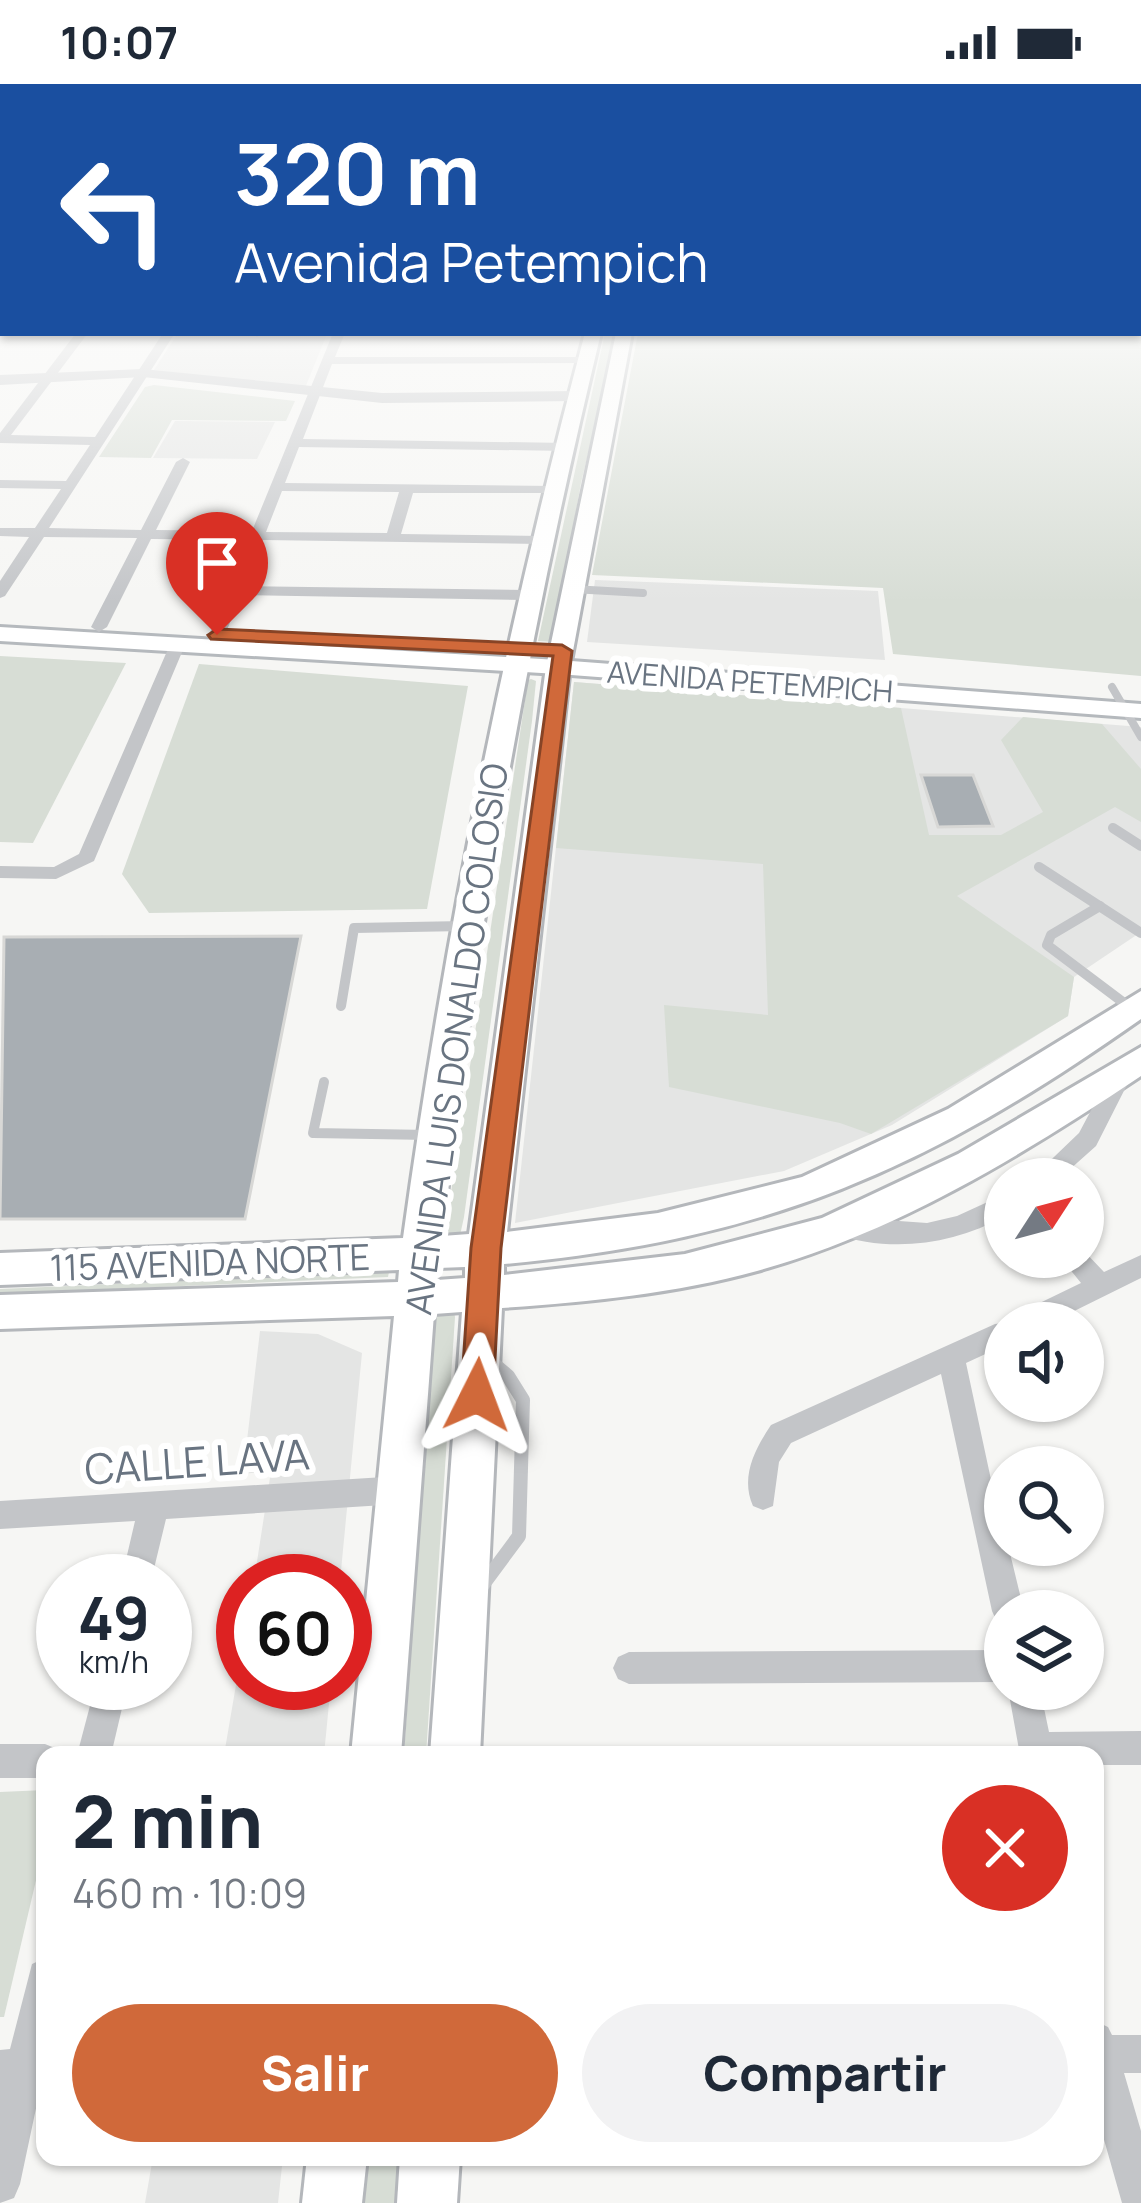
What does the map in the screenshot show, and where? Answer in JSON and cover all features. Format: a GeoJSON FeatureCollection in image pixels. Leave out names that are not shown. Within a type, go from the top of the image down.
{"type":"FeatureCollection","features":[{"type":"Feature","properties":{"kind":"main road","name":"AVENIDA LUIS DONALDO COLOSIO"},"geometry":{"type":"LineString","coordinates":[[377,1746],[420,1254],[466,926],[540,540],[575,405]]}},
{"type":"Feature","properties":{"kind":"main road","name":"AVENIDA LUIS DONALDO COLOSIO"},"geometry":{"type":"LineString","coordinates":[[456,1746],[486,1248],[560,659],[609,405]]}},
{"type":"Feature","properties":{"kind":"main road","name":"AVENIDA PETEMPICH"},"geometry":{"type":"LineString","coordinates":[[0,621],[515,660]]}},
{"type":"Feature","properties":{"kind":"main road","name":"AVENIDA PETEMPICH"},"geometry":{"type":"LineString","coordinates":[[0,634],[560,659],[1129,699]]}},
{"type":"Feature","properties":{"kind":"main road"},"geometry":{"type":"LineString","coordinates":[[486,1248],[637,1234],[768,1204],[851,1172],[967,1113],[1136,1006]]}},
{"type":"Feature","properties":{"kind":"main road"},"geometry":{"type":"LineString","coordinates":[[483,1294],[634,1281],[784,1247],[913,1196],[1132,1065]]}},
{"type":"Feature","properties":{"kind":"main road","name":"115 AVENIDA NORTE"},"geometry":{"type":"LineString","coordinates":[[0,1269],[486,1248]]}},
{"type":"Feature","properties":{"kind":"main road","name":"115 AVENIDA NORTE"},"geometry":{"type":"LineString","coordinates":[[0,1312],[483,1294]]}},
{"type":"Feature","properties":{"kind":"main road"},"geometry":{"type":"LineString","coordinates":[[332,2203],[336,2166]]}},
{"type":"Feature","properties":{"kind":"main road"},"geometry":{"type":"LineString","coordinates":[[427,2203],[429,2166]]}},
{"type":"Feature","properties":{"kind":"street"},"geometry":{"type":"LineString","coordinates":[[1,439],[28,405]]}},
{"type":"Feature","properties":{"kind":"street"},"geometry":{"type":"LineString","coordinates":[[0,593],[122,405]]}},
{"type":"Feature","properties":{"kind":"street"},"geometry":{"type":"LineString","coordinates":[[217,635],[310,405]]}},
{"type":"Feature","properties":{"kind":"street"},"geometry":{"type":"LineString","coordinates":[[1,439],[97,441]]}},
{"type":"Feature","properties":{"kind":"street"},"geometry":{"type":"LineString","coordinates":[[293,443],[567,447]]}},
{"type":"Feature","properties":{"kind":"street"},"geometry":{"type":"LineString","coordinates":[[99,627],[183,462]]}},
{"type":"Feature","properties":{"kind":"street"},"geometry":{"type":"LineString","coordinates":[[0,484],[68,484]]}},
{"type":"Feature","properties":{"kind":"street"},"geometry":{"type":"LineString","coordinates":[[274,487],[553,490]]}},
{"type":"Feature","properties":{"kind":"street"},"geometry":{"type":"LineString","coordinates":[[393,537],[407,490]]}},
{"type":"Feature","properties":{"kind":"street"},"geometry":{"type":"LineString","coordinates":[[0,532],[540,540]]}},
{"type":"Feature","properties":{"kind":"street"},"geometry":{"type":"LineString","coordinates":[[233,590],[529,595]]}},
{"type":"Feature","properties":{"kind":"street"},"geometry":{"type":"LineString","coordinates":[[0,872],[49,876],[74,868],[87,856],[176,645]]}},
{"type":"Feature","properties":{"kind":"street"},"geometry":{"type":"LineString","coordinates":[[1067,1158],[1088,1139],[1132,1065]]}},
{"type":"Feature","properties":{"kind":"street"},"geometry":{"type":"LineString","coordinates":[[843,1226],[918,1238],[984,1216]]}},
{"type":"Feature","properties":{"kind":"street"},"geometry":{"type":"LineString","coordinates":[[1068,1302],[1141,1266]]}},
{"type":"Feature","properties":{"kind":"street"},"geometry":{"type":"LineString","coordinates":[[1093,1278],[1101,1286]]}},
{"type":"Feature","properties":{"kind":"street"},"geometry":{"type":"LineString","coordinates":[[763,1496],[766,1459],[781,1434],[984,1342]]}},
{"type":"Feature","properties":{"kind":"street"},"geometry":{"type":"LineString","coordinates":[[951,1358],[1004,1590]]}},
{"type":"Feature","properties":{"kind":"street","name":"CALLE LAVA"},"geometry":{"type":"LineString","coordinates":[[0,1515],[400,1490]]}},
{"type":"Feature","properties":{"kind":"street"},"geometry":{"type":"LineString","coordinates":[[142,1554],[154,1506]]}},
{"type":"Feature","properties":{"kind":"street"},"geometry":{"type":"LineString","coordinates":[[629,1668],[984,1666]]}},
{"type":"Feature","properties":{"kind":"street"},"geometry":{"type":"LineString","coordinates":[[96,1746],[105,1710]]}},
{"type":"Feature","properties":{"kind":"street"},"geometry":{"type":"LineString","coordinates":[[1028,1710],[1035,1746]]}},
{"type":"Feature","properties":{"kind":"street"},"geometry":{"type":"LineString","coordinates":[[1104,1749],[1141,1748]]}},
{"type":"Feature","properties":{"kind":"street"},"geometry":{"type":"LineString","coordinates":[[0,1761],[36,1761]]}},
{"type":"Feature","properties":{"kind":"street"},"geometry":{"type":"LineString","coordinates":[[0,2184],[12,2069],[36,2002]]}},
{"type":"Feature","properties":{"kind":"street"},"geometry":{"type":"LineString","coordinates":[[1104,2048],[1141,2054]]}},
{"type":"Feature","properties":{"kind":"street"},"geometry":{"type":"LineString","coordinates":[[1104,2074],[1141,2199]]}},
{"type":"Feature","properties":{"kind":"lane"},"geometry":{"type":"LineString","coordinates":[[572,589],[643,593]]}},
{"type":"Feature","properties":{"kind":"lane"},"geometry":{"type":"LineString","coordinates":[[1129,699],[1141,736]]}},
{"type":"Feature","properties":{"kind":"lane"},"geometry":{"type":"LineString","coordinates":[[1112,828],[1141,846]]}},
{"type":"Feature","properties":{"kind":"lane"},"geometry":{"type":"LineString","coordinates":[[1039,867],[1141,933]]}},
{"type":"Feature","properties":{"kind":"lane"},"geometry":{"type":"LineString","coordinates":[[1100,906],[1051,935],[1047,945],[1056,956],[1136,1006]]}},
{"type":"Feature","properties":{"kind":"lane"},"geometry":{"type":"LineString","coordinates":[[340,1006],[354,928],[466,926]]}},
{"type":"Feature","properties":{"kind":"lane"},"geometry":{"type":"LineString","coordinates":[[324,1082],[313,1133],[438,1135]]}},
{"type":"Feature","properties":{"kind":"shaded area"},"geometry":{"type":"Polygon","coordinates":[[[133,405],[293,405],[286,421],[172,420],[151,458],[99,457],[133,405]]]}},
{"type":"Feature","properties":{"kind":"shaded area"},"geometry":{"type":"Polygon","coordinates":[[[589,405],[600,405],[553,642],[538,641],[589,405]]]}},
{"type":"Feature","properties":{"kind":"shaded area"},"geometry":{"type":"Polygon","coordinates":[[[624,405],[1141,405],[1141,676],[893,654],[883,588],[592,575],[624,405]]]}},
{"type":"Feature","properties":{"kind":"shaded area"},"geometry":{"type":"Polygon","coordinates":[[[175,421],[275,422],[257,459],[153,458],[175,421]]]}},
{"type":"Feature","properties":{"kind":"shaded area"},"geometry":{"type":"Polygon","coordinates":[[[595,580],[878,591],[885,660],[587,642],[595,580]]]}},
{"type":"Feature","properties":{"kind":"shaded area"},"geometry":{"type":"Polygon","coordinates":[[[0,656],[126,663],[33,843],[0,842],[0,656]]]}},
{"type":"Feature","properties":{"kind":"shaded area"},"geometry":{"type":"Polygon","coordinates":[[[199,664],[468,686],[427,909],[149,913],[122,874],[199,664]]]}},
{"type":"Feature","properties":{"kind":"shaded area"},"geometry":{"type":"Polygon","coordinates":[[[528,680],[536,681],[532,721],[464,1217],[459,1240],[444,1239],[528,680]]]}},
{"type":"Feature","properties":{"kind":"shaded area"},"geometry":{"type":"Polygon","coordinates":[[[574,682],[1141,727],[1141,932],[1074,977],[1068,1016],[892,1125],[784,1171],[515,1223],[574,682]]]}},
{"type":"Feature","properties":{"kind":"shaded area"},"geometry":{"type":"Polygon","coordinates":[[[574,682],[901,708],[929,835],[1001,835],[1043,812],[1001,740],[1023,717],[1102,724],[1141,769],[1141,822],[1115,807],[957,896],[1074,977],[1068,1016],[871,1134],[840,1123],[669,1087],[664,1005],[768,1015],[763,864],[556,848],[574,682]]]}},
{"type":"Feature","properties":{"kind":"shaded area"},"geometry":{"type":"Polygon","coordinates":[[[389,1272],[388,1277],[0,1294],[0,1289],[389,1272]]]}},
{"type":"Feature","properties":{"kind":"shaded area"},"geometry":{"type":"Polygon","coordinates":[[[434,1308],[454,1309],[427,1746],[405,1746],[434,1308]]]}},
{"type":"Feature","properties":{"kind":"shaded area"},"geometry":{"type":"Polygon","coordinates":[[[260,1331],[318,1334],[362,1353],[343,1554],[258,1554],[271,1471],[243,1474],[260,1331]]]}},
{"type":"Feature","properties":{"kind":"shaded area"},"geometry":{"type":"Polygon","coordinates":[[[232,1710],[328,1710],[325,1746],[226,1746],[232,1710]]]}},
{"type":"Feature","properties":{"kind":"shaded area"},"geometry":{"type":"Polygon","coordinates":[[[36,1790],[36,1880],[4,2017],[0,2017],[0,1792],[36,1790]]]}},
{"type":"Feature","properties":{"kind":"shaded area"},"geometry":{"type":"Polygon","coordinates":[[[151,2166],[282,2166],[278,2203],[145,2203],[151,2166]]]}},
{"type":"Feature","properties":{"kind":"shaded area"},"geometry":{"type":"Polygon","coordinates":[[[366,2166],[402,2166],[400,2203],[363,2203],[366,2166]]]}},
{"type":"Feature","properties":{"kind":"building"},"geometry":{"type":"Polygon","coordinates":[[[921,775],[973,775],[993,826],[938,827],[921,775]]]}},
{"type":"Feature","properties":{"kind":"building"},"geometry":{"type":"Polygon","coordinates":[[[301,936],[245,1219],[0,1219],[4,937],[301,936]]]}},
{"type":"Feature","properties":{"kind":"route"},"geometry":{"type":"LineString","coordinates":[[217,635],[562,651],[486,1248],[477,1395]]}}]}
